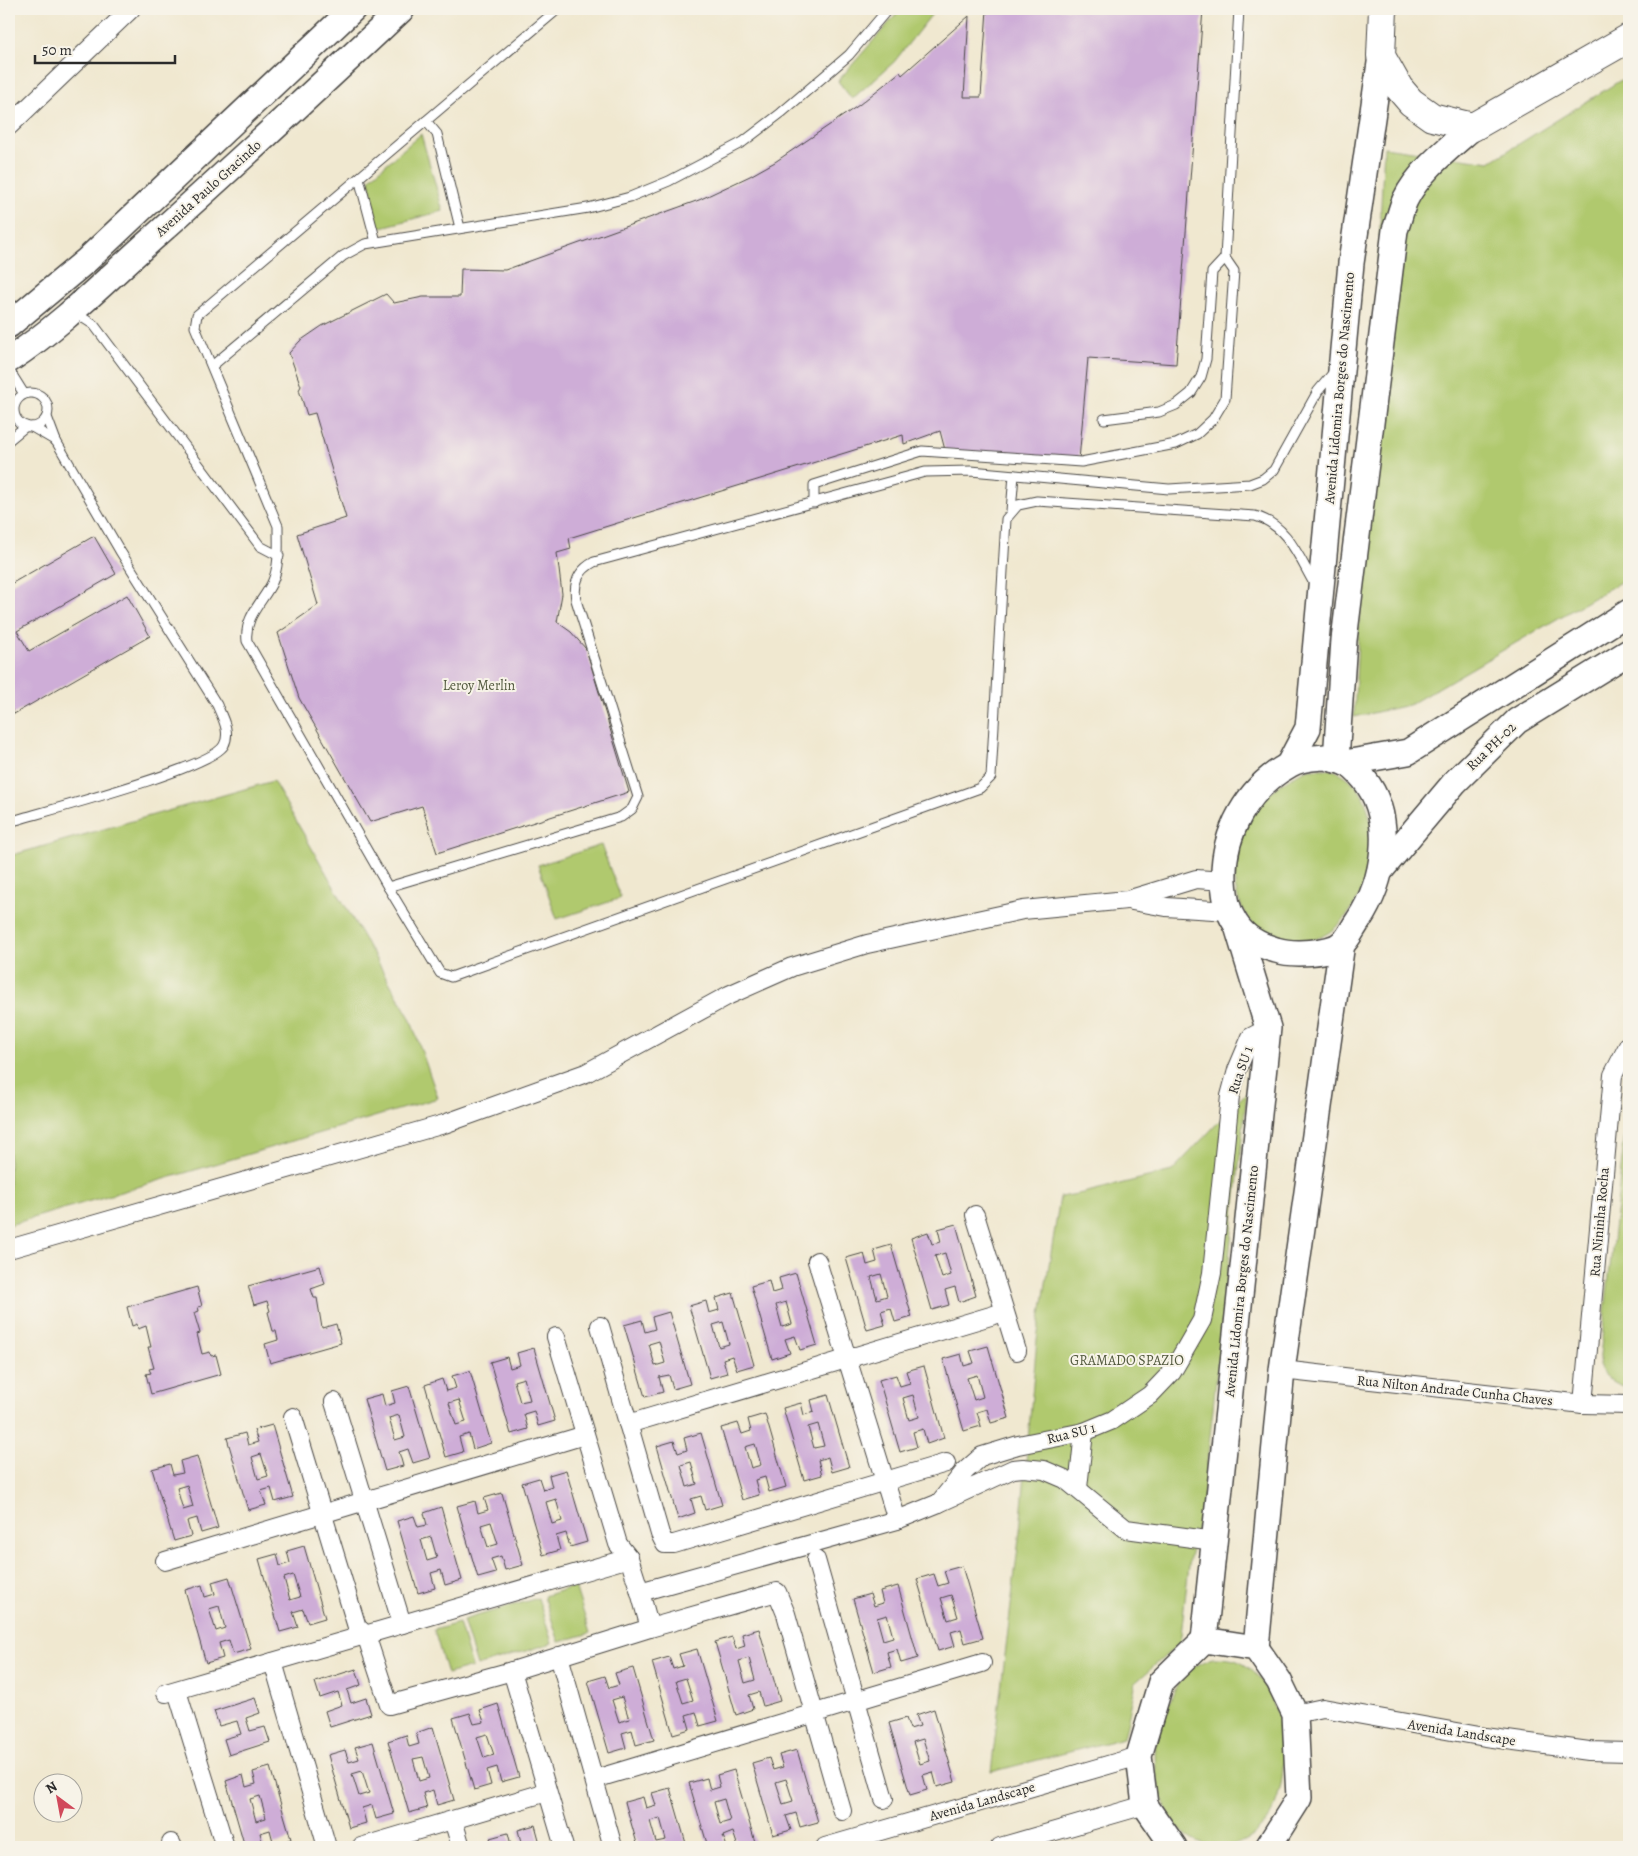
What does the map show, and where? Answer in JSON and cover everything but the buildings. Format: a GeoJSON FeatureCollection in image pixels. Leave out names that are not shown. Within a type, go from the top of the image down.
{"type":"FeatureCollection","features":[{"type":"Feature","properties":{"kind":"main road","name":"Avenida Lidomira Borges do Nascimento"},"geometry":{"type":"LineString","coordinates":[[1381,56],[1383,9]]}},
{"type":"Feature","properties":{"kind":"main road"},"geometry":{"type":"LineString","coordinates":[[1381,56],[1399,88],[1411,102],[1432,117],[1473,127],[1629,38]]}},
{"type":"Feature","properties":{"kind":"street"},"geometry":{"type":"LineString","coordinates":[[9,126],[131,9]]}},
{"type":"Feature","properties":{"kind":"street","name":"Avenida Paulo Gracindo"},"geometry":{"type":"LineString","coordinates":[[9,325],[87,260],[353,9]]}},
{"type":"Feature","properties":{"kind":"street"},"geometry":{"type":"LineString","coordinates":[[367,9],[375,14],[378,24],[376,34]]}},
{"type":"Feature","properties":{"kind":"street","name":"Avenida Paulo Gracindo"},"geometry":{"type":"LineString","coordinates":[[9,360],[38,341],[402,9]]}},
{"type":"Feature","properties":{"kind":"street","name":"Avenida Lidomira Borges do Nascimento"},"geometry":{"type":"LineString","coordinates":[[1204,1640],[1268,1028],[1233,918],[1224,896],[1223,862],[1231,828],[1249,799],[1289,764],[1308,728],[1319,592],[1351,263],[1381,56]]}},
{"type":"Feature","properties":{"kind":"street"},"geometry":{"type":"LineString","coordinates":[[1341,762],[1344,640],[1395,230],[1405,200],[1425,173],[1473,127]]}},
{"type":"Feature","properties":{"kind":"street"},"geometry":{"type":"LineString","coordinates":[[1343,357],[1380,353]]}},
{"type":"Feature","properties":{"kind":"street"},"geometry":{"type":"LineString","coordinates":[[1341,762],[1408,752],[1629,612]]}},
{"type":"Feature","properties":{"kind":"street","name":"Rua PH-02"},"geometry":{"type":"LineString","coordinates":[[1380,871],[1455,782],[1517,721],[1629,652]]}},
{"type":"Feature","properties":{"kind":"street"},"geometry":{"type":"LineString","coordinates":[[1268,1847],[1299,1798],[1295,1714],[1279,1681],[1256,1648],[1282,1370],[1342,943],[1366,908],[1380,871],[1384,832],[1377,804],[1370,787],[1358,773],[1341,762],[1325,758],[1306,758],[1289,764]]}},
{"type":"Feature","properties":{"kind":"street"},"geometry":{"type":"LineString","coordinates":[[9,1249],[444,1124],[586,1073],[729,995],[810,961],[867,944],[1023,910],[1127,900],[1196,879],[1224,880]]}},
{"type":"Feature","properties":{"kind":"street"},"geometry":{"type":"LineString","coordinates":[[1127,900],[1233,918],[1260,945],[1287,954],[1316,952],[1342,943]]}},
{"type":"Feature","properties":{"kind":"street","name":"Rua SU 1"},"geometry":{"type":"LineString","coordinates":[[939,1503],[966,1471],[982,1456],[1018,1445],[1084,1432],[1113,1420],[1156,1390],[1172,1372],[1202,1320],[1212,1274],[1230,1096],[1237,1070],[1251,1037],[1268,1028]]}},
{"type":"Feature","properties":{"kind":"street","name":"Rua Nininha Rocha"},"geometry":{"type":"LineString","coordinates":[[1583,1404],[1613,1075],[1629,1044]]}},
{"type":"Feature","properties":{"kind":"street"},"geometry":{"type":"LineString","coordinates":[[974,1215],[1017,1351]]}},
{"type":"Feature","properties":{"kind":"street"},"geometry":{"type":"LineString","coordinates":[[818,1261],[897,1520]]}},
{"type":"Feature","properties":{"kind":"street"},"geometry":{"type":"LineString","coordinates":[[628,1424],[1004,1312]]}},
{"type":"Feature","properties":{"kind":"street"},"geometry":{"type":"LineString","coordinates":[[600,1326],[660,1534],[665,1544],[674,1544],[946,1463]]}},
{"type":"Feature","properties":{"kind":"street"},"geometry":{"type":"LineString","coordinates":[[556,1338],[618,1544],[629,1558],[650,1628]]}},
{"type":"Feature","properties":{"kind":"street","name":"Rua Nilton Andrade Cunha Chaves"},"geometry":{"type":"LineString","coordinates":[[1282,1370],[1583,1404],[1629,1405]]}},
{"type":"Feature","properties":{"kind":"street"},"geometry":{"type":"LineString","coordinates":[[334,1402],[402,1624]]}},
{"type":"Feature","properties":{"kind":"street"},"geometry":{"type":"LineString","coordinates":[[293,1416],[357,1627],[366,1635],[389,1705],[512,1671],[650,1628],[777,1592],[781,1596],[842,1812]]}},
{"type":"Feature","properties":{"kind":"street"},"geometry":{"type":"LineString","coordinates":[[1078,1488],[1084,1432]]}},
{"type":"Feature","properties":{"kind":"street"},"geometry":{"type":"LineString","coordinates":[[164,1561],[585,1436]]}},
{"type":"Feature","properties":{"kind":"street"},"geometry":{"type":"LineString","coordinates":[[640,1592],[897,1520],[1012,1469],[1023,1468],[1044,1470],[1065,1479],[1126,1529],[1214,1541]]}},
{"type":"Feature","properties":{"kind":"street"},"geometry":{"type":"LineString","coordinates":[[224,1847],[171,1692],[629,1558]]}},
{"type":"Feature","properties":{"kind":"street"},"geometry":{"type":"LineString","coordinates":[[816,1560],[884,1799]]}},
{"type":"Feature","properties":{"kind":"street"},"geometry":{"type":"LineString","coordinates":[[1174,1847],[1145,1805],[1139,1756],[1161,1682],[1204,1640],[1256,1648]]}},
{"type":"Feature","properties":{"kind":"street"},"geometry":{"type":"LineString","coordinates":[[559,1656],[613,1847]]}},
{"type":"Feature","properties":{"kind":"street"},"geometry":{"type":"LineString","coordinates":[[273,1662],[327,1847]]}},
{"type":"Feature","properties":{"kind":"street"},"geometry":{"type":"LineString","coordinates":[[595,1779],[982,1663]]}},
{"type":"Feature","properties":{"kind":"street"},"geometry":{"type":"LineString","coordinates":[[512,1671],[564,1847]]}},
{"type":"Feature","properties":{"kind":"street","name":"Avenida Landscape"},"geometry":{"type":"LineString","coordinates":[[1295,1714],[1323,1708],[1485,1737],[1589,1750],[1629,1752]]}},
{"type":"Feature","properties":{"kind":"street","name":"Avenida Landscape"},"geometry":{"type":"LineString","coordinates":[[824,1847],[1139,1756]]}},
{"type":"Feature","properties":{"kind":"street"},"geometry":{"type":"LineString","coordinates":[[361,1847],[547,1792]]}},
{"type":"Feature","properties":{"kind":"street"},"geometry":{"type":"LineString","coordinates":[[1000,1847],[1145,1805]]}},
{"type":"Feature","properties":{"kind":"street"},"geometry":{"type":"LineString","coordinates":[[453,1820],[461,1847]]}},
{"type":"Feature","properties":{"kind":"lane"},"geometry":{"type":"LineString","coordinates":[[558,9],[197,315],[195,327],[278,526],[279,556],[273,581],[248,623],[248,641],[388,887],[440,973],[451,977],[980,788],[991,777],[1006,519],[1011,511],[1014,475]]}},
{"type":"Feature","properties":{"kind":"lane"},"geometry":{"type":"LineString","coordinates":[[212,366],[343,256],[365,244],[588,208],[630,198],[707,162],[743,142],[816,84],[849,55],[888,9]]}},
{"type":"Feature","properties":{"kind":"lane"},"geometry":{"type":"LineString","coordinates":[[814,503],[814,485],[922,451],[1081,462],[1176,444],[1197,434],[1213,419],[1225,399],[1234,272],[1225,258],[1239,9]]}},
{"type":"Feature","properties":{"kind":"lane"},"geometry":{"type":"LineString","coordinates":[[426,122],[437,134],[460,228]]}},
{"type":"Feature","properties":{"kind":"lane"},"geometry":{"type":"LineString","coordinates":[[359,178],[376,242]]}},
{"type":"Feature","properties":{"kind":"lane"},"geometry":{"type":"LineString","coordinates":[[1104,419],[1159,412],[1176,405],[1191,393],[1201,377],[1206,359],[1212,272],[1225,258]]}},
{"type":"Feature","properties":{"kind":"lane"},"geometry":{"type":"LineString","coordinates":[[72,310],[94,326],[260,546],[279,556]]}},
{"type":"Feature","properties":{"kind":"lane"},"geometry":{"type":"LineString","coordinates":[[388,887],[621,817],[632,810],[638,797],[574,591],[580,573],[594,562],[925,472],[972,470],[1170,489],[1250,484],[1263,479],[1274,470],[1318,390],[1343,357]]}},
{"type":"Feature","properties":{"kind":"lane"},"geometry":{"type":"LineString","coordinates":[[9,370],[24,394]]}},
{"type":"Feature","properties":{"kind":"lane"},"geometry":{"type":"LineString","coordinates":[[9,822],[90,798],[202,760],[220,751],[226,738],[227,730],[217,705],[120,551],[56,441],[47,417],[48,405],[41,396],[30,392],[24,394],[16,402],[12,415],[21,424],[29,426],[56,441]]}},
{"type":"Feature","properties":{"kind":"lane"},"geometry":{"type":"LineString","coordinates":[[9,440],[29,426],[38,425],[47,417]]}},
{"type":"Feature","properties":{"kind":"lane"},"geometry":{"type":"LineString","coordinates":[[1011,511],[1028,501],[1037,501],[1255,516],[1267,519],[1278,526],[1319,592]]}},
{"type":"Feature","properties":{"kind":"green space"},"geometry":{"type":"Polygon","coordinates":[[[901,9],[936,9],[894,62],[852,99],[838,81],[901,9]]]}},
{"type":"Feature","properties":{"kind":"green space"},"geometry":{"type":"Polygon","coordinates":[[[1629,75],[1629,577],[1409,705],[1354,717],[1384,147],[1490,162],[1629,75]]]}},
{"type":"Feature","properties":{"kind":"green space"},"geometry":{"type":"Polygon","coordinates":[[[421,134],[443,211],[378,228],[369,179],[421,134]]]}},
{"type":"Feature","properties":{"kind":"green space"},"geometry":{"type":"Polygon","coordinates":[[[1309,769],[1328,769],[1338,772],[1358,789],[1369,815],[1372,845],[1366,877],[1354,906],[1334,929],[1309,941],[1279,939],[1264,932],[1252,922],[1243,910],[1237,896],[1234,864],[1242,832],[1253,812],[1278,786],[1309,769]]]}},
{"type":"Feature","properties":{"kind":"green space"},"geometry":{"type":"Polygon","coordinates":[[[273,781],[410,1018],[438,1098],[9,1225],[9,856],[273,781]]]}},
{"type":"Feature","properties":{"kind":"green space"},"geometry":{"type":"Polygon","coordinates":[[[601,845],[621,898],[557,919],[538,865],[601,845]]]}},
{"type":"Feature","properties":{"kind":"green space","name":"GRAMADO SPAZIO"},"geometry":{"type":"Polygon","coordinates":[[[1247,1092],[1203,1501],[1190,1557],[1180,1643],[1136,1682],[1124,1738],[991,1772],[1020,1530],[1037,1339],[1060,1197],[1172,1171],[1247,1092]]]}},
{"type":"Feature","properties":{"kind":"green space"},"geometry":{"type":"Polygon","coordinates":[[[1629,1098],[1629,1388],[1611,1381],[1599,1365],[1629,1098]]]}},
{"type":"Feature","properties":{"kind":"green space"},"geometry":{"type":"Polygon","coordinates":[[[575,1586],[590,1633],[559,1642],[544,1596],[575,1586]]]}},
{"type":"Feature","properties":{"kind":"green space"},"geometry":{"type":"Polygon","coordinates":[[[538,1598],[552,1643],[477,1666],[463,1620],[538,1598]]]}},
{"type":"Feature","properties":{"kind":"green space"},"geometry":{"type":"Polygon","coordinates":[[[459,1623],[472,1667],[447,1674],[434,1630],[459,1623]]]}},
{"type":"Feature","properties":{"kind":"green space"},"geometry":{"type":"Polygon","coordinates":[[[1212,1658],[1237,1661],[1245,1665],[1263,1683],[1276,1709],[1282,1739],[1283,1770],[1277,1799],[1265,1824],[1245,1840],[1218,1846],[1205,1844],[1193,1839],[1174,1822],[1168,1812],[1159,1787],[1155,1760],[1155,1747],[1161,1720],[1179,1681],[1192,1668],[1212,1658]]]}},
{"type":"Feature","properties":{"kind":"park label","name":"Leroy Merlin"},"geometry":{"type":"Point","coordinates":[479,685]}}]}
